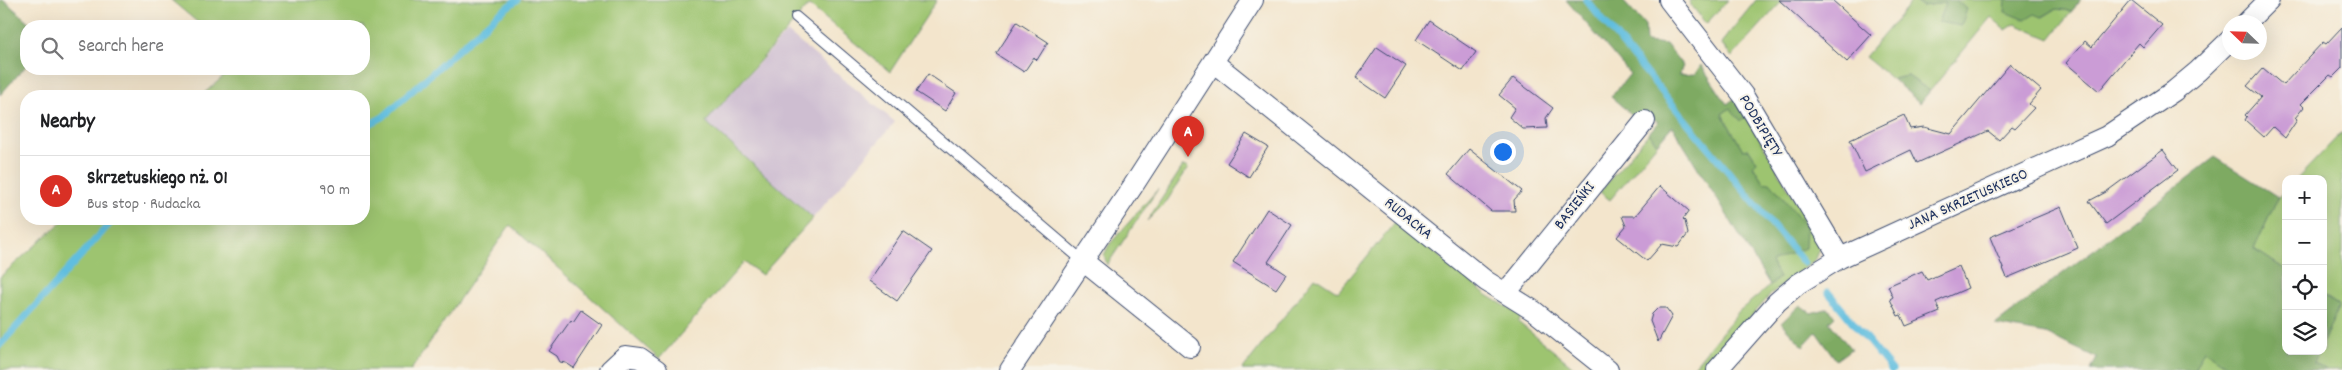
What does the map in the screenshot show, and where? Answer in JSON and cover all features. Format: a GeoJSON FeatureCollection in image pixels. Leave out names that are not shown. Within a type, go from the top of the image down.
{"type":"FeatureCollection","features":[{"type":"Feature","properties":{"kind":"street"},"geometry":{"type":"LineString","coordinates":[[1010,370],[1252,0]]}},
{"type":"Feature","properties":{"kind":"street","name":"PODBIPIĘTY"},"geometry":{"type":"LineString","coordinates":[[1669,0],[1743,95],[1840,258]]}},
{"type":"Feature","properties":{"kind":"street"},"geometry":{"type":"LineString","coordinates":[[2253,15],[2269,0]]}},
{"type":"Feature","properties":{"kind":"street","name":"JANA SKRZETUSKIEGO"},"geometry":{"type":"LineString","coordinates":[[1717,370],[1777,302],[1798,284],[1840,258],[2107,136],[2174,92],[2222,48]]}},
{"type":"Feature","properties":{"kind":"street","name":"RUDACKA"},"geometry":{"type":"LineString","coordinates":[[1213,62],[1486,281],[1534,311],[1608,370]]}},
{"type":"Feature","properties":{"kind":"street","name":"BASIEŃKI"},"geometry":{"type":"LineString","coordinates":[[1506,293],[1645,121]]}},
{"type":"Feature","properties":{"kind":"street"},"geometry":{"type":"LineString","coordinates":[[1083,261],[1190,347]]}},
{"type":"Feature","properties":{"kind":"street"},"geometry":{"type":"LineString","coordinates":[[610,370],[625,356],[633,356],[640,358],[657,370]]}},
{"type":"Feature","properties":{"kind":"lane"},"geometry":{"type":"LineString","coordinates":[[796,17],[1083,261]]}},
{"type":"Feature","properties":{"kind":"shaded area"},"geometry":{"type":"Polygon","coordinates":[[[787,32],[895,122],[813,218],[706,122],[787,32]]]}},
{"type":"Feature","properties":{"kind":"green space"},"geometry":{"type":"Polygon","coordinates":[[[0,0],[4,0],[26,20],[20,20],[20,73],[0,95],[0,0]]]}},
{"type":"Feature","properties":{"kind":"green space"},"geometry":{"type":"Polygon","coordinates":[[[171,0],[937,0],[890,72],[809,5],[706,122],[813,218],[762,275],[744,262],[659,359],[510,225],[411,370],[0,370],[0,277],[58,225],[370,225],[370,90],[208,90],[225,75],[370,75],[370,20],[195,20],[171,0]]]}},
{"type":"Feature","properties":{"kind":"green space"},"geometry":{"type":"Polygon","coordinates":[[[1566,0],[1622,0],[1645,25],[1646,42],[1666,44],[1683,66],[1679,75],[1695,74],[1701,65],[1727,104],[1735,98],[1747,117],[1741,121],[1730,108],[1722,114],[1743,150],[1749,149],[1757,162],[1753,166],[1764,183],[1770,182],[1806,226],[1805,248],[1771,262],[1779,278],[1770,285],[1672,126],[1657,144],[1649,133],[1658,122],[1650,116],[1637,119],[1611,97],[1630,74],[1566,0]]]}},
{"type":"Feature","properties":{"kind":"green space"},"geometry":{"type":"Polygon","coordinates":[[[1690,0],[1728,0],[1706,24],[1689,2],[1690,0]]]}},
{"type":"Feature","properties":{"kind":"green space"},"geometry":{"type":"Polygon","coordinates":[[[1756,0],[1783,0],[1732,57],[1721,43],[1756,0]]]}},
{"type":"Feature","properties":{"kind":"green space"},"geometry":{"type":"Polygon","coordinates":[[[1913,0],[1922,6],[1945,3],[1967,9],[1955,0],[2006,0],[2043,17],[2056,9],[2072,11],[2050,39],[2015,24],[2006,30],[1991,17],[1930,91],[1908,76],[1892,79],[1865,57],[1913,0]]]}},
{"type":"Feature","properties":{"kind":"green space"},"geometry":{"type":"Polygon","coordinates":[[[1915,0],[1955,0],[1967,9],[1961,26],[1938,22],[1945,3],[1922,6],[1915,0]]]}},
{"type":"Feature","properties":{"kind":"green space"},"geometry":{"type":"Polygon","coordinates":[[[2006,0],[2081,0],[2072,11],[2056,9],[2042,17],[2035,14],[2025,20],[2005,12],[2006,0]]]}},
{"type":"Feature","properties":{"kind":"green space"},"geometry":{"type":"Polygon","coordinates":[[[1908,76],[1930,91],[1920,103],[1892,79],[1908,76]]]}},
{"type":"Feature","properties":{"kind":"green space"},"geometry":{"type":"Polygon","coordinates":[[[1730,108],[1747,117],[1817,238],[1819,249],[1814,261],[1773,292],[1704,370],[1691,370],[1739,311],[1779,278],[1771,262],[1770,182],[1764,184],[1753,165],[1757,162],[1749,149],[1743,150],[1722,114],[1730,108]]]}},
{"type":"Feature","properties":{"kind":"green space"},"geometry":{"type":"Polygon","coordinates":[[[2342,132],[2342,370],[2326,370],[2314,363],[2317,355],[2327,355],[2327,333],[2339,306],[2327,298],[2327,175],[2301,175],[2342,132]]]}},
{"type":"Feature","properties":{"kind":"green space"},"geometry":{"type":"Polygon","coordinates":[[[1649,133],[1657,144],[1610,200],[1600,192],[1649,133]]]}},
{"type":"Feature","properties":{"kind":"green space"},"geometry":{"type":"Polygon","coordinates":[[[2215,157],[2278,197],[2254,249],[2282,267],[2282,355],[2317,355],[2314,363],[2326,370],[2234,370],[2204,350],[2194,370],[2091,370],[2097,358],[2046,334],[1995,325],[2215,157]]]}},
{"type":"Feature","properties":{"kind":"green space"},"geometry":{"type":"Polygon","coordinates":[[[1183,166],[1188,168],[1167,201],[1147,221],[1183,166]]]}},
{"type":"Feature","properties":{"kind":"green space"},"geometry":{"type":"Polygon","coordinates":[[[1158,189],[1107,265],[1104,255],[1109,245],[1158,189]]]}},
{"type":"Feature","properties":{"kind":"green space"},"geometry":{"type":"Polygon","coordinates":[[[2282,194],[2282,267],[2254,249],[2278,197],[2282,194]]]}},
{"type":"Feature","properties":{"kind":"green space"},"geometry":{"type":"Polygon","coordinates":[[[1396,221],[1487,295],[1522,316],[1518,322],[1577,370],[1561,368],[1560,370],[1242,370],[1315,277],[1338,292],[1396,221]]]}},
{"type":"Feature","properties":{"kind":"green space"},"geometry":{"type":"Polygon","coordinates":[[[2327,298],[2339,306],[2327,333],[2327,298]]]}},
{"type":"Feature","properties":{"kind":"green space"},"geometry":{"type":"Polygon","coordinates":[[[1800,305],[1811,313],[1828,308],[1835,316],[1829,322],[1851,349],[1836,360],[1816,332],[1803,346],[1781,323],[1800,305]]]}},
{"type":"Feature","properties":{"kind":"green space"},"geometry":{"type":"Polygon","coordinates":[[[2204,349],[2234,370],[2194,370],[2204,349]]]}},
{"type":"Feature","properties":{"kind":"building"},"geometry":{"type":"Polygon","coordinates":[[[1779,0],[1832,0],[1871,35],[1847,62],[1779,0]]]}},
{"type":"Feature","properties":{"kind":"building"},"geometry":{"type":"Polygon","coordinates":[[[2131,0],[2162,25],[2143,47],[2139,43],[2099,91],[2066,63],[2085,41],[2092,47],[2131,0]]]}},
{"type":"Feature","properties":{"kind":"building"},"geometry":{"type":"Polygon","coordinates":[[[1429,20],[1476,52],[1463,71],[1416,40],[1429,20]]]}},
{"type":"Feature","properties":{"kind":"building"},"geometry":{"type":"Polygon","coordinates":[[[1017,22],[1048,42],[1037,60],[1034,57],[1024,72],[996,54],[1017,22]]]}},
{"type":"Feature","properties":{"kind":"building"},"geometry":{"type":"Polygon","coordinates":[[[2342,27],[2342,68],[2333,77],[2330,75],[2301,104],[2304,107],[2295,118],[2297,120],[2285,138],[2273,127],[2264,137],[2245,120],[2247,117],[2245,115],[2261,97],[2247,86],[2263,68],[2283,85],[2323,42],[2326,44],[2342,27]]]}},
{"type":"Feature","properties":{"kind":"building"},"geometry":{"type":"Polygon","coordinates":[[[1377,47],[1406,66],[1385,98],[1356,78],[1377,47]]]}},
{"type":"Feature","properties":{"kind":"building"},"geometry":{"type":"Polygon","coordinates":[[[2010,64],[2041,90],[2029,104],[2034,108],[2015,128],[2012,126],[1999,140],[1988,131],[1917,163],[1911,150],[1865,172],[1850,140],[1904,115],[1910,129],[1924,127],[1951,134],[2010,64]]]}},
{"type":"Feature","properties":{"kind":"building"},"geometry":{"type":"Polygon","coordinates":[[[928,74],[956,93],[945,111],[916,92],[928,74]]]}},
{"type":"Feature","properties":{"kind":"building"},"geometry":{"type":"Polygon","coordinates":[[[1513,78],[1553,108],[1546,118],[1547,128],[1523,129],[1509,117],[1515,108],[1499,95],[1513,78]]]}},
{"type":"Feature","properties":{"kind":"building"},"geometry":{"type":"Polygon","coordinates":[[[1246,134],[1268,147],[1249,177],[1227,163],[1246,134]]]}},
{"type":"Feature","properties":{"kind":"building"},"geometry":{"type":"Polygon","coordinates":[[[1469,149],[1522,191],[1514,200],[1515,211],[1491,211],[1448,174],[1469,149]]]}},
{"type":"Feature","properties":{"kind":"building"},"geometry":{"type":"Polygon","coordinates":[[[2163,150],[2178,170],[2106,224],[2089,201],[2106,192],[2163,150]]]}},
{"type":"Feature","properties":{"kind":"building"},"geometry":{"type":"Polygon","coordinates":[[[1660,186],[1689,211],[1683,219],[1688,234],[1678,247],[1662,244],[1647,261],[1617,237],[1626,226],[1622,216],[1635,216],[1660,186]]]}},
{"type":"Feature","properties":{"kind":"building"},"geometry":{"type":"Polygon","coordinates":[[[2061,207],[2078,248],[2007,278],[1990,237],[2061,207]]]}},
{"type":"Feature","properties":{"kind":"building"},"geometry":{"type":"Polygon","coordinates":[[[1267,209],[1292,225],[1268,262],[1286,274],[1276,289],[1233,262],[1267,209]]]}},
{"type":"Feature","properties":{"kind":"building"},"geometry":{"type":"Polygon","coordinates":[[[903,231],[932,251],[897,301],[869,281],[903,231]]]}},
{"type":"Feature","properties":{"kind":"building"},"geometry":{"type":"Polygon","coordinates":[[[1959,266],[1968,288],[1936,302],[1940,312],[1906,326],[1901,315],[1898,316],[1890,299],[1893,297],[1888,286],[1922,271],[1927,280],[1959,266]]]}},
{"type":"Feature","properties":{"kind":"building"},"geometry":{"type":"Polygon","coordinates":[[[1658,308],[1666,308],[1672,316],[1658,342],[1650,321],[1652,314],[1658,308]]]}},
{"type":"Feature","properties":{"kind":"building"},"geometry":{"type":"Polygon","coordinates":[[[581,310],[602,325],[574,368],[560,362],[557,356],[549,351],[571,320],[573,322],[581,310]]]}},
{"type":"Feature","properties":{"kind":"waterway"},"geometry":{"type":"LineString","coordinates":[[370,124],[383,117],[498,14],[517,0]]}},
{"type":"Feature","properties":{"kind":"waterway"},"geometry":{"type":"LineString","coordinates":[[1586,0],[1804,263]]}},
{"type":"Feature","properties":{"kind":"waterway"},"geometry":{"type":"LineString","coordinates":[[0,345],[109,225]]}},
{"type":"Feature","properties":{"kind":"waterway"},"geometry":{"type":"LineString","coordinates":[[1828,292],[1892,370]]}},
{"type":"Feature","properties":{"kind":"place","name":"Skrzetuskiego nż. 01"},"geometry":{"type":"Point","coordinates":[1188,157]}}]}
